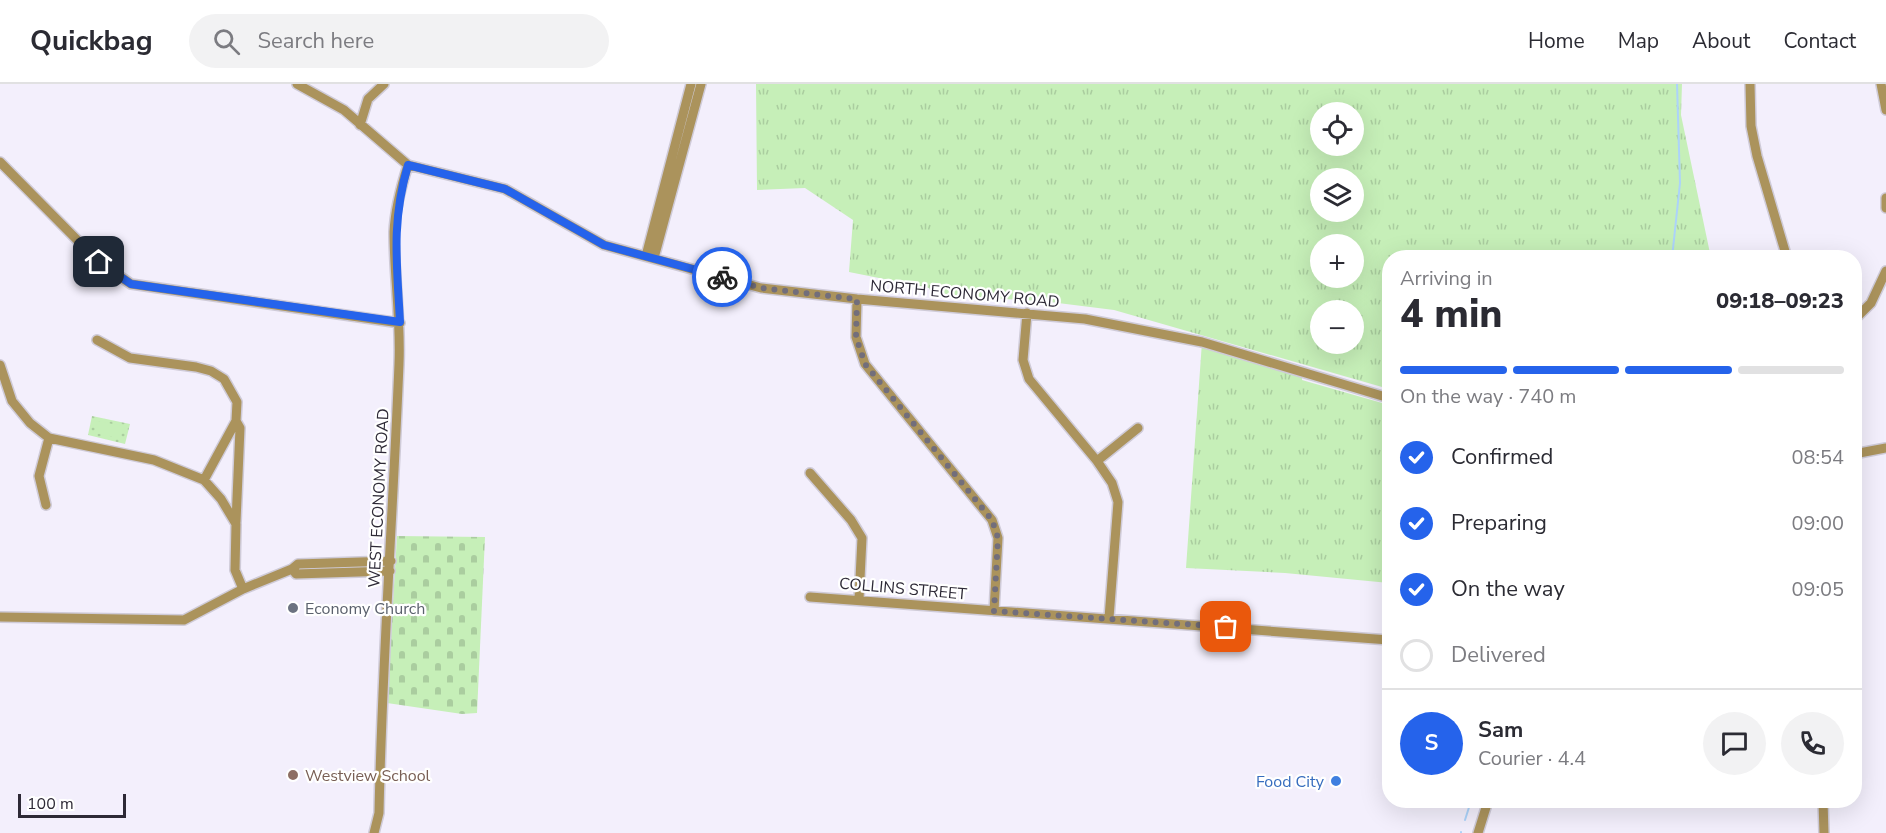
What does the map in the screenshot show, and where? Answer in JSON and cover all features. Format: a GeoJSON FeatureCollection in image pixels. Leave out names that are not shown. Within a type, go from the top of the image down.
{"type":"FeatureCollection","features":[{"type":"Feature","properties":{"kind":"street"},"geometry":{"type":"LineString","coordinates":[[297,84],[344,110],[408,165]]}},
{"type":"Feature","properties":{"kind":"street"},"geometry":{"type":"LineString","coordinates":[[360,125],[368,99],[384,84]]}},
{"type":"Feature","properties":{"kind":"street"},"geometry":{"type":"LineString","coordinates":[[650,257],[677,153],[690,84]]}},
{"type":"Feature","properties":{"kind":"street"},"geometry":{"type":"LineString","coordinates":[[677,153],[701,84]]}},
{"type":"Feature","properties":{"kind":"street"},"geometry":{"type":"LineString","coordinates":[[1750,84],[1751,126],[1757,156],[1785,250]]}},
{"type":"Feature","properties":{"kind":"street"},"geometry":{"type":"LineString","coordinates":[[1881,84],[1886,110]]}},
{"type":"Feature","properties":{"kind":"street"},"geometry":{"type":"LineString","coordinates":[[0,162],[99,262],[131,284],[400,322]]}},
{"type":"Feature","properties":{"kind":"street","name":"NORTH ECONOMY ROAD"},"geometry":{"type":"LineString","coordinates":[[408,165],[505,189],[604,245],[761,288],[1084,319],[1202,342],[1382,396]]}},
{"type":"Feature","properties":{"kind":"street","name":"WEST ECONOMY ROAD"},"geometry":{"type":"LineString","coordinates":[[374,833],[379,813],[382,686],[391,561],[400,322],[394,232],[399,194],[408,165]]}},
{"type":"Feature","properties":{"kind":"street"},"geometry":{"type":"LineString","coordinates":[[1886,198],[1886,208]]}},
{"type":"Feature","properties":{"kind":"street"},"geometry":{"type":"LineString","coordinates":[[1862,312],[1871,303],[1886,271]]}},
{"type":"Feature","properties":{"kind":"street"},"geometry":{"type":"LineString","coordinates":[[857,299],[856,337],[865,364],[992,520],[998,538],[994,611]]}},
{"type":"Feature","properties":{"kind":"street"},"geometry":{"type":"LineString","coordinates":[[1028,313],[1023,360],[1029,379],[1097,461],[1112,483],[1118,502],[1109,618]]}},
{"type":"Feature","properties":{"kind":"street"},"geometry":{"type":"LineString","coordinates":[[97,340],[130,358],[211,370],[224,379],[237,402],[236,421],[204,480]]}},
{"type":"Feature","properties":{"kind":"street"},"geometry":{"type":"LineString","coordinates":[[0,365],[12,400]]}},
{"type":"Feature","properties":{"kind":"street"},"geometry":{"type":"LineString","coordinates":[[0,389],[30,423],[49,438],[154,460],[204,480],[221,499],[236,524]]}},
{"type":"Feature","properties":{"kind":"street"},"geometry":{"type":"LineString","coordinates":[[236,421],[240,428],[235,570],[243,589]]}},
{"type":"Feature","properties":{"kind":"street"},"geometry":{"type":"LineString","coordinates":[[1097,461],[1138,428]]}},
{"type":"Feature","properties":{"kind":"street"},"geometry":{"type":"LineString","coordinates":[[46,505],[39,476],[49,438]]}},
{"type":"Feature","properties":{"kind":"street"},"geometry":{"type":"LineString","coordinates":[[1862,452],[1886,448]]}},
{"type":"Feature","properties":{"kind":"street"},"geometry":{"type":"LineString","coordinates":[[810,473],[851,520],[862,538],[859,599]]}},
{"type":"Feature","properties":{"kind":"street"},"geometry":{"type":"LineString","coordinates":[[0,617],[184,620],[243,589],[292,569],[298,564],[391,561]]}},
{"type":"Feature","properties":{"kind":"street"},"geometry":{"type":"LineString","coordinates":[[292,569],[296,574],[390,572]]}},
{"type":"Feature","properties":{"kind":"street","name":"COLLINS STREET"},"geometry":{"type":"LineString","coordinates":[[810,597],[1382,639]]}},
{"type":"Feature","properties":{"kind":"street"},"geometry":{"type":"LineString","coordinates":[[1478,833],[1486,808]]}},
{"type":"Feature","properties":{"kind":"street"},"geometry":{"type":"LineString","coordinates":[[1823,808],[1824,833]]}},
{"type":"Feature","properties":{"kind":"green space"},"geometry":{"type":"Polygon","coordinates":[[[756,84],[1682,84],[1681,115],[1709,250],[1382,250],[1382,387],[1114,310],[1042,301],[932,295],[929,288],[849,272],[853,220],[805,188],[757,190],[756,84]]]}},
{"type":"Feature","properties":{"kind":"green space"},"geometry":{"type":"Polygon","coordinates":[[[1202,342],[1302,372],[1302,380],[1382,403],[1382,582],[1285,573],[1186,568],[1202,342]]]}},
{"type":"Feature","properties":{"kind":"green space"},"geometry":{"type":"Polygon","coordinates":[[[92,416],[130,424],[125,444],[88,435],[92,416]]]}},
{"type":"Feature","properties":{"kind":"green space"},"geometry":{"type":"Polygon","coordinates":[[[97,421],[123,426],[120,438],[95,433],[97,421]]]}},
{"type":"Feature","properties":{"kind":"green space"},"geometry":{"type":"Polygon","coordinates":[[[397,536],[485,537],[477,713],[462,714],[387,703],[397,536]]]}},
{"type":"Feature","properties":{"kind":"waterway"},"geometry":{"type":"LineString","coordinates":[[1673,250],[1680,183],[1677,84]]}},
{"type":"Feature","properties":{"kind":"waterway"},"geometry":{"type":"LineString","coordinates":[[1465,820],[1469,808]]}},
{"type":"Feature","properties":{"kind":"way so far"},"geometry":{"type":"LineString","coordinates":[[722,277],[761,288],[857,299],[856,337],[865,364],[992,520],[998,538],[994,611],[1226,627]]}},
{"type":"Feature","properties":{"kind":"place","name":"Economy Church"},"geometry":{"type":"Point","coordinates":[293,608]}},
{"type":"Feature","properties":{"kind":"place","name":"Westview School"},"geometry":{"type":"Point","coordinates":[293,775]}},
{"type":"Feature","properties":{"kind":"place","name":"Food City"},"geometry":{"type":"Point","coordinates":[1336,781]}},
{"type":"Feature","properties":{"kind":"route"},"geometry":{"type":"LineString","coordinates":[[99,262],[131,284],[400,322],[394,232],[399,194],[408,165],[505,189],[604,245],[722,277]]}}]}
